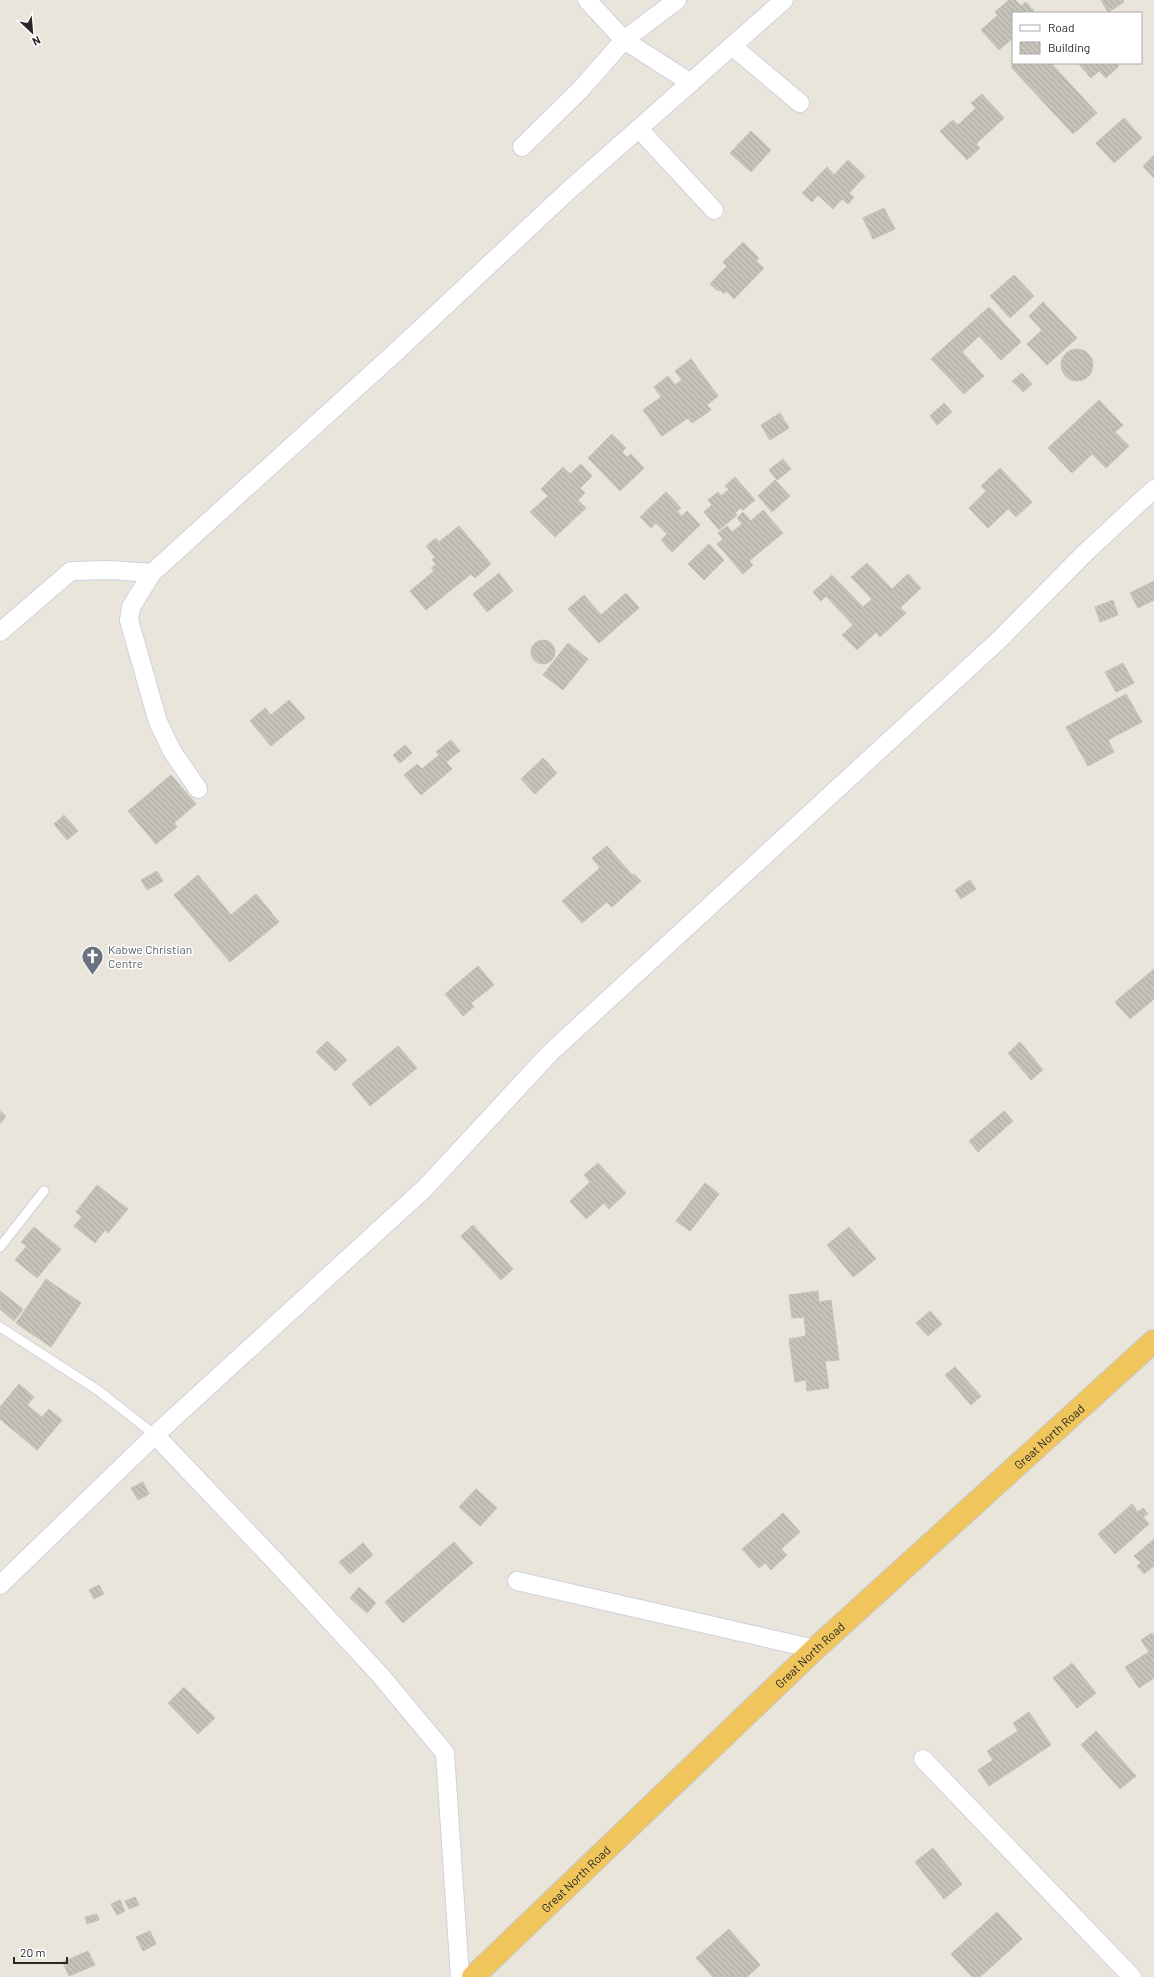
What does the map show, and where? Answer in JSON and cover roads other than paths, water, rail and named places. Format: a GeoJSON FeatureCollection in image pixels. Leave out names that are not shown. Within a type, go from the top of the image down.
{"type":"FeatureCollection","features":[{"type":"Feature","properties":{"kind":"highway","name":"Great North Road"},"geometry":{"type":"LineString","coordinates":[[473,1977],[815,1649],[1154,1341]]}},
{"type":"Feature","properties":{"kind":"street"},"geometry":{"type":"LineString","coordinates":[[587,0],[624,40],[690,83]]}},
{"type":"Feature","properties":{"kind":"street"},"geometry":{"type":"LineString","coordinates":[[522,148],[581,89],[624,40],[677,0]]}},
{"type":"Feature","properties":{"kind":"street"},"geometry":{"type":"LineString","coordinates":[[198,789],[172,751],[158,722],[129,620],[131,607],[152,573],[639,129],[784,0]]}},
{"type":"Feature","properties":{"kind":"street"},"geometry":{"type":"LineString","coordinates":[[732,46],[800,103]]}},
{"type":"Feature","properties":{"kind":"street"},"geometry":{"type":"LineString","coordinates":[[639,129],[714,210]]}},
{"type":"Feature","properties":{"kind":"street"},"geometry":{"type":"LineString","coordinates":[[0,1585],[154,1436],[425,1188],[550,1054],[1000,639],[1085,553],[1154,490]]}},
{"type":"Feature","properties":{"kind":"street"},"geometry":{"type":"LineString","coordinates":[[0,632],[71,571],[110,570],[152,573]]}},
{"type":"Feature","properties":{"kind":"street"},"geometry":{"type":"LineString","coordinates":[[154,1436],[274,1560],[381,1676],[445,1753],[460,1977]]}},
{"type":"Feature","properties":{"kind":"street"},"geometry":{"type":"LineString","coordinates":[[517,1581],[815,1649]]}},
{"type":"Feature","properties":{"kind":"street"},"geometry":{"type":"LineString","coordinates":[[923,1759],[1132,1977]]}},
{"type":"Feature","properties":{"kind":"lane"},"geometry":{"type":"LineString","coordinates":[[0,1247],[44,1191]]}},
{"type":"Feature","properties":{"kind":"lane"},"geometry":{"type":"LineString","coordinates":[[0,1327],[99,1391],[154,1436]]}},
{"type":"Feature","properties":{"kind":"place","name":"Kabwe Christian Centre"},"geometry":{"type":"Point","coordinates":[93,976]}}]}
